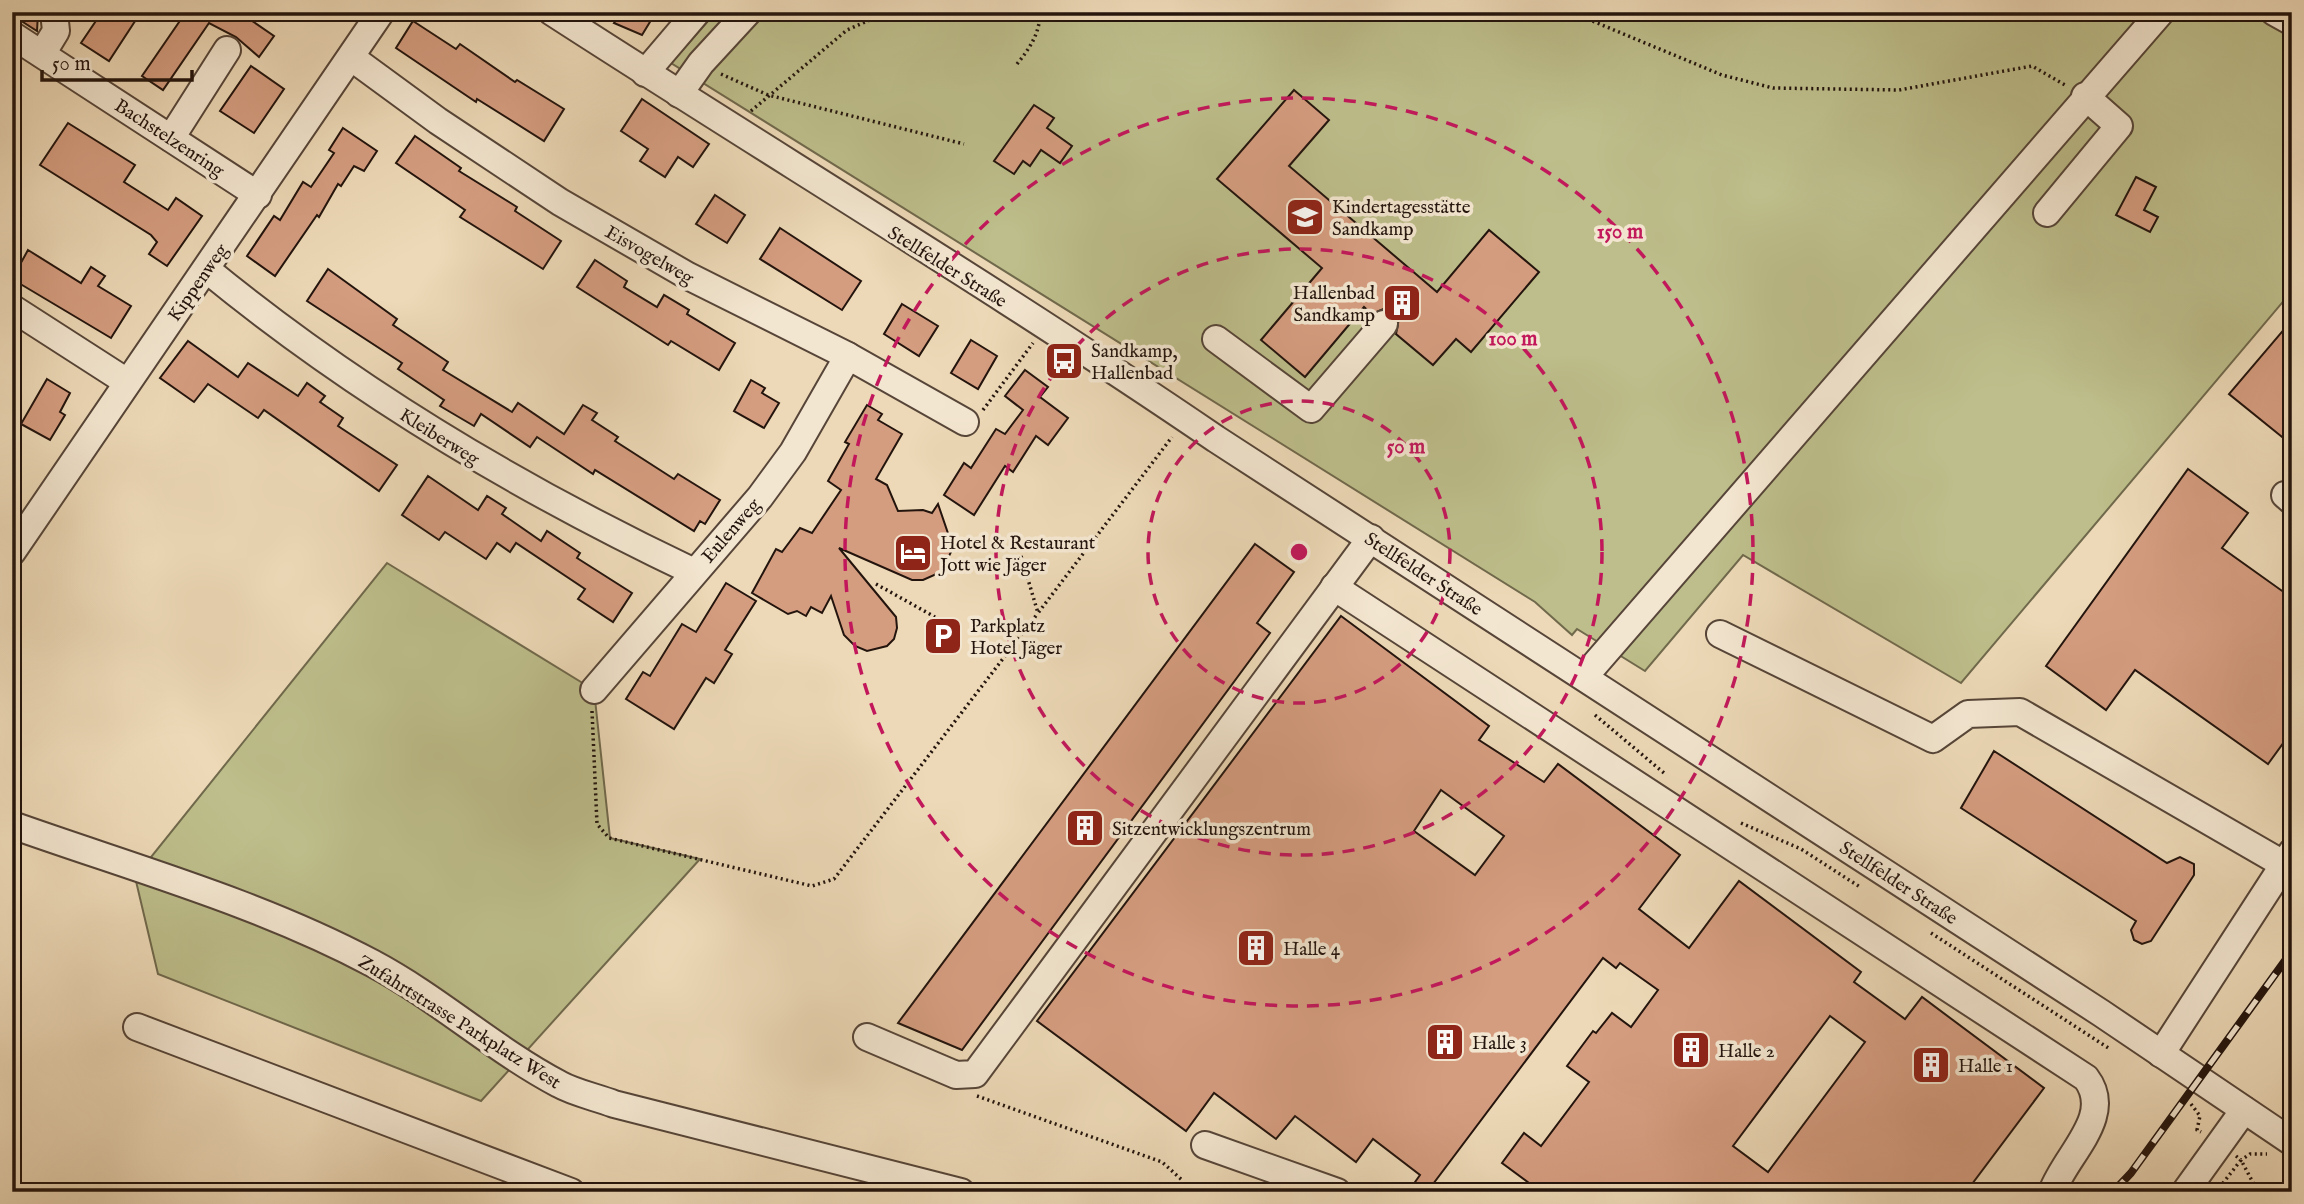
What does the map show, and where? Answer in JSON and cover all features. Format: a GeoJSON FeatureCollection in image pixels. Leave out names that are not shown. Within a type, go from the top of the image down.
{"type":"FeatureCollection","features":[{"type":"Feature","properties":{"kind":"street"},"geometry":{"type":"LineString","coordinates":[[42,54],[56,31],[54,12]]}},
{"type":"Feature","properties":{"kind":"street","name":"Kippenweg"},"geometry":{"type":"LineString","coordinates":[[12,552],[381,12]]}},
{"type":"Feature","properties":{"kind":"street","name":"Stellfelder Straße"},"geometry":{"type":"LineString","coordinates":[[552,12],[732,129],[1040,339],[1097,357],[1186,418],[2161,1054],[2244,1110],[2281,1148]]}},
{"type":"Feature","properties":{"kind":"street"},"geometry":{"type":"LineString","coordinates":[[646,73],[697,12]]}},
{"type":"Feature","properties":{"kind":"street"},"geometry":{"type":"LineString","coordinates":[[679,94],[701,63],[748,12]]}},
{"type":"Feature","properties":{"kind":"street"},"geometry":{"type":"LineString","coordinates":[[1584,677],[2085,96],[2161,12]]}},
{"type":"Feature","properties":{"kind":"street"},"geometry":{"type":"LineString","coordinates":[[2274,12],[2292,22]]}},
{"type":"Feature","properties":{"kind":"street","name":"Bachstelzenring"},"geometry":{"type":"LineString","coordinates":[[12,35],[258,195]]}},
{"type":"Feature","properties":{"kind":"street"},"geometry":{"type":"LineString","coordinates":[[673,40],[701,63]]}},
{"type":"Feature","properties":{"kind":"street"},"geometry":{"type":"LineString","coordinates":[[171,138],[227,50]]}},
{"type":"Feature","properties":{"kind":"street","name":"Eisvogelweg"},"geometry":{"type":"LineString","coordinates":[[352,58],[438,121],[560,202],[688,276],[848,356],[965,422]]}},
{"type":"Feature","properties":{"kind":"street"},"geometry":{"type":"LineString","coordinates":[[2048,213],[2119,126],[2085,96]]}},
{"type":"Feature","properties":{"kind":"street","name":"Kleiberweg"},"geometry":{"type":"LineString","coordinates":[[206,269],[270,322],[441,439],[591,522],[694,572]]}},
{"type":"Feature","properties":{"kind":"street"},"geometry":{"type":"LineString","coordinates":[[12,308],[127,382]]}},
{"type":"Feature","properties":{"kind":"street"},"geometry":{"type":"LineString","coordinates":[[1216,339],[1311,410],[1384,324]]}},
{"type":"Feature","properties":{"kind":"street","name":"Eulenweg"},"geometry":{"type":"LineString","coordinates":[[594,690],[760,497],[793,452],[848,356]]}},
{"type":"Feature","properties":{"kind":"street"},"geometry":{"type":"LineString","coordinates":[[867,1037],[956,1075],[975,1074],[1371,538]]}},
{"type":"Feature","properties":{"kind":"street"},"geometry":{"type":"LineString","coordinates":[[1334,587],[2086,1078],[2096,1098],[2093,1119],[2060,1170],[2052,1192]]}},
{"type":"Feature","properties":{"kind":"street"},"geometry":{"type":"LineString","coordinates":[[1720,634],[1933,739],[1968,714],[2020,712],[2288,858],[2161,1054]]}},
{"type":"Feature","properties":{"kind":"street","name":"Zufahrtstrasse Parkplatz West"},"geometry":{"type":"LineString","coordinates":[[12,825],[254,909],[319,936],[428,996],[523,1063],[562,1086],[614,1104],[961,1192]]}},
{"type":"Feature","properties":{"kind":"street"},"geometry":{"type":"LineString","coordinates":[[136,1027],[571,1192]]}},
{"type":"Feature","properties":{"kind":"street"},"geometry":{"type":"LineString","coordinates":[[2185,1192],[2231,1153],[2244,1110]]}},
{"type":"Feature","properties":{"kind":"street"},"geometry":{"type":"LineString","coordinates":[[1205,1145],[1337,1192]]}},
{"type":"Feature","properties":{"kind":"path"},"geometry":{"type":"LineString","coordinates":[[732,129],[768,94],[847,30],[888,12]]}},
{"type":"Feature","properties":{"kind":"path"},"geometry":{"type":"LineString","coordinates":[[1017,64],[1034,40],[1040,12]]}},
{"type":"Feature","properties":{"kind":"path"},"geometry":{"type":"LineString","coordinates":[[1579,12],[1590,20],[1722,75],[1773,88],[1899,90],[2032,66],[2085,96]]}},
{"type":"Feature","properties":{"kind":"path"},"geometry":{"type":"LineString","coordinates":[[701,63],[768,94],[964,144]]}},
{"type":"Feature","properties":{"kind":"path"},"geometry":{"type":"LineString","coordinates":[[965,422],[976,420],[1040,339]]}},
{"type":"Feature","properties":{"kind":"path"},"geometry":{"type":"LineString","coordinates":[[594,690],[597,824],[610,838],[812,886],[834,879],[1186,418]]}},
{"type":"Feature","properties":{"kind":"path"},"geometry":{"type":"LineString","coordinates":[[1021,556],[1038,613]]}},
{"type":"Feature","properties":{"kind":"path"},"geometry":{"type":"LineString","coordinates":[[876,584],[935,617]]}},
{"type":"Feature","properties":{"kind":"path"},"geometry":{"type":"LineString","coordinates":[[1593,713],[1674,780]]}},
{"type":"Feature","properties":{"kind":"path"},"geometry":{"type":"LineString","coordinates":[[1738,821],[1801,849],[1868,891]]}},
{"type":"Feature","properties":{"kind":"path"},"geometry":{"type":"LineString","coordinates":[[1926,930],[2114,1052]]}},
{"type":"Feature","properties":{"kind":"path"},"geometry":{"type":"LineString","coordinates":[[968,1076],[968,1087],[982,1099],[1162,1162],[1182,1180],[1183,1192]]}},
{"type":"Feature","properties":{"kind":"path"},"geometry":{"type":"LineString","coordinates":[[2186,1099],[2200,1116],[2197,1130],[2231,1153],[2258,1192]]}},
{"type":"Feature","properties":{"kind":"path"},"geometry":{"type":"LineString","coordinates":[[2231,1153],[2281,1148]]}},
{"type":"Feature","properties":{"kind":"path"},"geometry":{"type":"LineString","coordinates":[[2216,1192],[2231,1153]]}},
{"type":"Feature","properties":{"kind":"green space"},"geometry":{"type":"Polygon","coordinates":[[[716,12],[2292,12],[2292,291],[1961,683],[1743,555],[1645,671],[1577,629],[1572,635],[1535,602],[671,63],[716,12]]]}},
{"type":"Feature","properties":{"kind":"green space"},"geometry":{"type":"Polygon","coordinates":[[[387,563],[594,690],[610,838],[700,859],[481,1101],[158,974],[135,877],[387,563]]]}},
{"type":"Feature","properties":{"kind":"building"},"geometry":{"type":"Polygon","coordinates":[[[12,12],[38,13],[37,31],[12,15],[12,12]]]}},
{"type":"Feature","properties":{"kind":"building"},"geometry":{"type":"Polygon","coordinates":[[[102,12],[141,12],[109,61],[81,43],[102,12]]]}},
{"type":"Feature","properties":{"kind":"building"},"geometry":{"type":"Polygon","coordinates":[[[186,12],[239,12],[274,36],[259,57],[236,37],[209,23],[163,90],[142,76],[186,12]]]}},
{"type":"Feature","properties":{"kind":"building"},"geometry":{"type":"Polygon","coordinates":[[[605,12],[656,12],[642,35],[614,23],[617,19],[605,12]]]}},
{"type":"Feature","properties":{"kind":"building"},"geometry":{"type":"Polygon","coordinates":[[[413,21],[456,49],[460,44],[515,82],[517,80],[564,109],[544,141],[477,99],[476,102],[396,48],[413,21]]]}},
{"type":"Feature","properties":{"kind":"building"},"geometry":{"type":"Polygon","coordinates":[[[251,66],[284,89],[254,133],[220,111],[251,66]]]}},
{"type":"Feature","properties":{"kind":"building","name":"Hallenbad Sandkamp"},"geometry":{"type":"Polygon","coordinates":[[[1294,90],[1329,120],[1289,166],[1437,292],[1489,230],[1539,272],[1471,352],[1456,339],[1433,365],[1396,334],[1399,318],[1386,308],[1372,314],[1364,307],[1305,377],[1261,340],[1322,268],[1217,179],[1294,90]]]}},
{"type":"Feature","properties":{"kind":"building"},"geometry":{"type":"Polygon","coordinates":[[[642,99],[709,144],[693,167],[678,157],[665,177],[640,161],[648,149],[621,131],[642,99]]]}},
{"type":"Feature","properties":{"kind":"building"},"geometry":{"type":"Polygon","coordinates":[[[1034,105],[1054,118],[1047,128],[1072,146],[1060,163],[1041,150],[1030,166],[1023,161],[1014,174],[994,161],[1034,105]]]}},
{"type":"Feature","properties":{"kind":"building"},"geometry":{"type":"Polygon","coordinates":[[[68,123],[135,165],[124,182],[168,210],[176,198],[202,216],[167,266],[149,254],[157,242],[151,235],[40,165],[68,123]]]}},
{"type":"Feature","properties":{"kind":"building"},"geometry":{"type":"Polygon","coordinates":[[[343,128],[377,151],[364,171],[354,166],[341,186],[338,184],[319,217],[317,215],[275,276],[247,256],[274,216],[280,220],[303,182],[311,187],[334,153],[329,150],[343,128]]]}},
{"type":"Feature","properties":{"kind":"building"},"geometry":{"type":"Polygon","coordinates":[[[415,136],[461,168],[459,171],[517,207],[515,211],[561,241],[543,269],[460,217],[465,210],[396,163],[415,136]]]}},
{"type":"Feature","properties":{"kind":"building"},"geometry":{"type":"Polygon","coordinates":[[[2136,177],[2156,187],[2144,210],[2158,217],[2150,232],[2116,215],[2136,177]]]}},
{"type":"Feature","properties":{"kind":"building"},"geometry":{"type":"Polygon","coordinates":[[[715,195],[745,215],[727,243],[696,224],[715,195]]]}},
{"type":"Feature","properties":{"kind":"building"},"geometry":{"type":"Polygon","coordinates":[[[780,228],[861,281],[842,310],[760,259],[780,228]]]}},
{"type":"Feature","properties":{"kind":"building"},"geometry":{"type":"Polygon","coordinates":[[[28,250],[81,283],[91,267],[105,276],[98,286],[131,306],[111,338],[12,279],[28,250]]]}},
{"type":"Feature","properties":{"kind":"building"},"geometry":{"type":"Polygon","coordinates":[[[595,260],[627,281],[624,287],[657,307],[664,295],[689,310],[687,314],[735,343],[719,370],[671,341],[668,345],[577,287],[595,260]]]}},
{"type":"Feature","properties":{"kind":"building"},"geometry":{"type":"Polygon","coordinates":[[[328,269],[397,319],[393,325],[448,362],[443,370],[512,412],[518,403],[564,434],[583,405],[597,413],[592,420],[618,437],[615,441],[674,479],[678,474],[720,500],[705,524],[700,521],[694,531],[595,470],[593,474],[537,437],[530,447],[481,414],[474,426],[440,406],[444,400],[398,369],[402,363],[307,301],[328,269]]]}},
{"type":"Feature","properties":{"kind":"building"},"geometry":{"type":"Polygon","coordinates":[[[902,304],[938,326],[919,356],[884,334],[902,304]]]}},
{"type":"Feature","properties":{"kind":"building"},"geometry":{"type":"Polygon","coordinates":[[[2292,320],[2292,445],[2229,394],[2292,320]]]}},
{"type":"Feature","properties":{"kind":"building"},"geometry":{"type":"Polygon","coordinates":[[[971,340],[997,356],[978,389],[951,373],[971,340]]]}},
{"type":"Feature","properties":{"kind":"building"},"geometry":{"type":"Polygon","coordinates":[[[188,341],[238,377],[248,363],[298,396],[307,383],[325,396],[320,402],[343,418],[338,426],[397,465],[379,491],[264,410],[258,418],[208,384],[194,402],[160,378],[188,341]]]}},
{"type":"Feature","properties":{"kind":"building"},"geometry":{"type":"Polygon","coordinates":[[[1025,370],[1048,387],[1040,397],[1068,418],[1048,445],[1036,436],[1013,472],[1005,466],[974,515],[944,495],[964,463],[971,468],[996,429],[1005,434],[1023,410],[1005,396],[1025,370]]]}},
{"type":"Feature","properties":{"kind":"building"},"geometry":{"type":"Polygon","coordinates":[[[47,379],[70,393],[60,412],[65,415],[50,440],[21,424],[47,379]]]}},
{"type":"Feature","properties":{"kind":"building"},"geometry":{"type":"Polygon","coordinates":[[[751,380],[765,388],[762,393],[779,403],[764,428],[734,411],[751,380]]]}},
{"type":"Feature","properties":{"kind":"building","name":"Hotel & Restaurant Jott wie Jäger"},"geometry":{"type":"Polygon","coordinates":[[[867,405],[882,414],[878,420],[902,434],[876,479],[887,485],[898,511],[923,510],[932,513],[938,504],[953,548],[941,572],[923,580],[912,580],[839,548],[896,617],[894,639],[887,646],[867,651],[855,646],[844,635],[831,596],[822,613],[811,607],[806,616],[797,611],[788,614],[752,593],[776,549],[782,552],[800,528],[812,533],[841,490],[828,481],[849,444],[845,442],[867,405]]]}},
{"type":"Feature","properties":{"kind":"building"},"geometry":{"type":"Polygon","coordinates":[[[2188,469],[2248,513],[2222,548],[2292,598],[2292,731],[2268,764],[2135,670],[2106,710],[2046,666],[2188,469]]]}},
{"type":"Feature","properties":{"kind":"building"},"geometry":{"type":"Polygon","coordinates":[[[428,476],[478,510],[487,496],[506,508],[502,514],[541,541],[547,531],[580,553],[577,558],[632,593],[613,622],[578,599],[585,589],[516,543],[510,552],[497,543],[486,559],[445,532],[439,540],[402,515],[428,476]]]}},
{"type":"Feature","properties":{"kind":"building","name":"Sitzentwicklungszentrum"},"geometry":{"type":"Polygon","coordinates":[[[1255,544],[1294,572],[1257,623],[1270,633],[962,1050],[898,1023],[1255,544]]]}},
{"type":"Feature","properties":{"kind":"building"},"geometry":{"type":"Polygon","coordinates":[[[726,583],[756,601],[725,650],[732,654],[714,683],[706,678],[674,729],[626,699],[643,672],[650,676],[682,624],[696,632],[726,583]]]}},
{"type":"Feature","properties":{"kind":"building"},"geometry":{"type":"Polygon","coordinates":[[[1341,616],[1489,726],[1479,740],[1544,782],[1558,764],[1680,855],[1639,909],[1689,948],[1739,881],[1861,972],[1854,982],[1905,1019],[1922,997],[2044,1088],[1966,1192],[1541,1192],[1502,1163],[1524,1133],[1541,1146],[1589,1082],[1567,1066],[1593,1031],[1596,1033],[1612,1013],[1631,1027],[1658,990],[1620,963],[1616,968],[1603,958],[1427,1192],[1408,1192],[1420,1175],[1373,1139],[1356,1162],[1295,1116],[1276,1139],[1214,1093],[1186,1131],[1037,1021],[1341,616]],[[1441,790],[1414,831],[1475,875],[1504,836],[1441,790]],[[1830,1016],[1733,1146],[1768,1172],[1865,1042],[1830,1016]]]}},
{"type":"Feature","properties":{"kind":"building"},"geometry":{"type":"Polygon","coordinates":[[[1994,751],[2167,863],[2180,857],[2194,864],[2194,875],[2151,941],[2142,944],[2134,940],[2131,930],[2136,921],[1961,808],[1994,751]]]}},
{"type":"Feature","properties":{"kind":"railway"},"geometry":{"type":"LineString","coordinates":[[2113,1192],[2131,1173],[2292,951]]}},
{"type":"Feature","properties":{"kind":"place","name":"Kindertagesstätte Sandkamp"},"geometry":{"type":"Point","coordinates":[1305,217]}},
{"type":"Feature","properties":{"kind":"place","name":"Hallenbad Sandkamp"},"geometry":{"type":"Point","coordinates":[1402,303]}},
{"type":"Feature","properties":{"kind":"place","name":"Sandkamp, Hallenbad"},"geometry":{"type":"Point","coordinates":[1064,361]}},
{"type":"Feature","properties":{"kind":"place","name":"Hotel & Restaurant Jott wie Jäger"},"geometry":{"type":"Point","coordinates":[913,553]}},
{"type":"Feature","properties":{"kind":"place","name":"Parkplatz Hotel Jäger"},"geometry":{"type":"Point","coordinates":[943,636]}},
{"type":"Feature","properties":{"kind":"place","name":"Sitzentwicklungszentrum"},"geometry":{"type":"Point","coordinates":[1085,828]}},
{"type":"Feature","properties":{"kind":"place","name":"Halle 4"},"geometry":{"type":"Point","coordinates":[1256,948]}},
{"type":"Feature","properties":{"kind":"place","name":"Halle 3"},"geometry":{"type":"Point","coordinates":[1445,1042]}},
{"type":"Feature","properties":{"kind":"place","name":"Halle 2"},"geometry":{"type":"Point","coordinates":[1691,1050]}},
{"type":"Feature","properties":{"kind":"place","name":"Halle 1"},"geometry":{"type":"Point","coordinates":[1931,1065]}}]}
